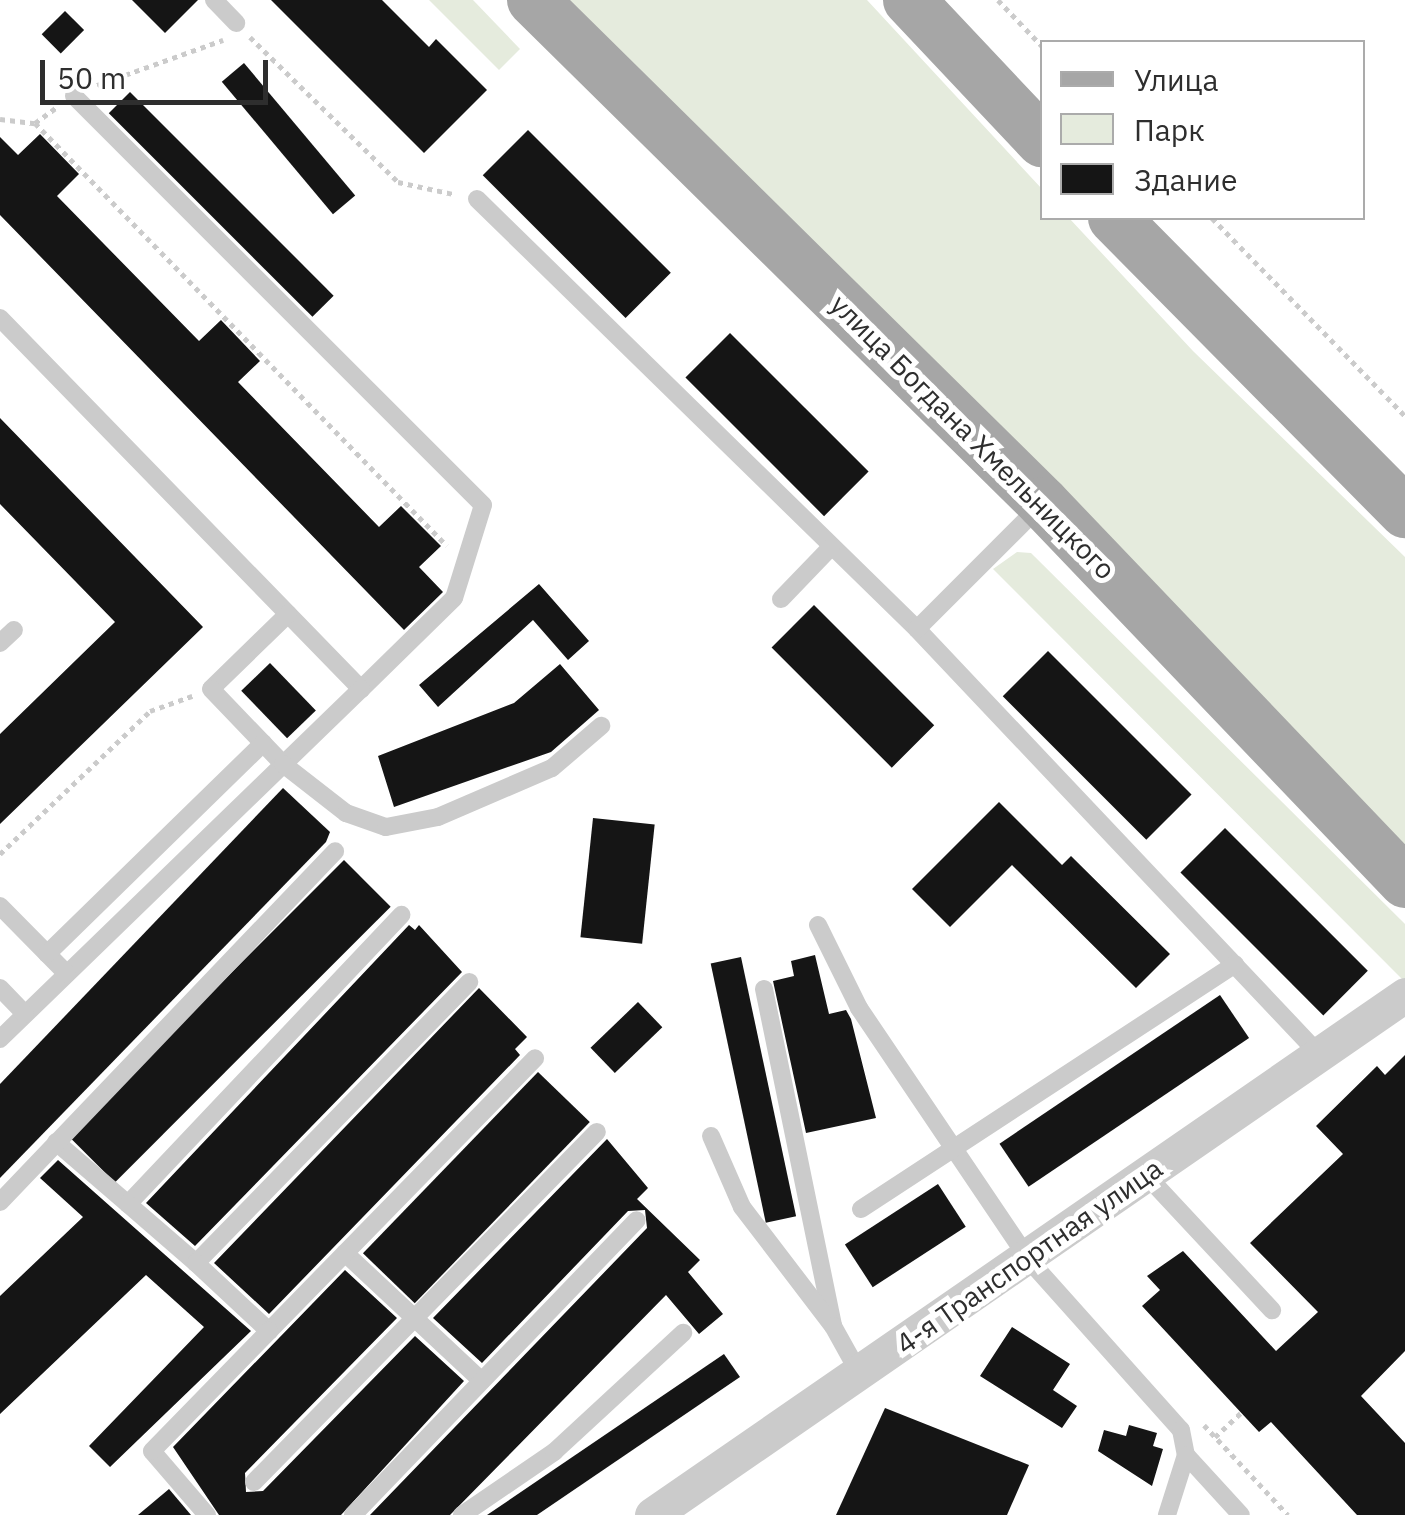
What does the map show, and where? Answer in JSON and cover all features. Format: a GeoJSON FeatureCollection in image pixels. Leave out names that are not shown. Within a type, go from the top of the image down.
{"type":"FeatureCollection","features":[{"type":"Feature","properties":{"kind":"main road","name":"улица Богдана Хмельницкого"},"geometry":{"type":"LineString","coordinates":[[533,0],[1043,503],[1405,882]]}},
{"type":"Feature","properties":{"kind":"main road"},"geometry":{"type":"LineString","coordinates":[[910,0],[1040,139]]}},
{"type":"Feature","properties":{"kind":"main road"},"geometry":{"type":"LineString","coordinates":[[1116,220],[1405,512]]}},
{"type":"Feature","properties":{"kind":"street","name":"4-я Транспортная улица"},"geometry":{"type":"LineString","coordinates":[[652,1515],[1028,1259],[1405,995]]}},
{"type":"Feature","properties":{"kind":"lane"},"geometry":{"type":"LineString","coordinates":[[214,0],[236,24]]}},
{"type":"Feature","properties":{"kind":"lane"},"geometry":{"type":"LineString","coordinates":[[0,1039],[454,598],[482,505],[74,96]]}},
{"type":"Feature","properties":{"kind":"lane"},"geometry":{"type":"LineString","coordinates":[[477,199],[917,629],[1318,1053]]}},
{"type":"Feature","properties":{"kind":"lane"},"geometry":{"type":"LineString","coordinates":[[0,318],[361,689]]}},
{"type":"Feature","properties":{"kind":"lane"},"geometry":{"type":"LineString","coordinates":[[917,629],[1043,503]]}},
{"type":"Feature","properties":{"kind":"lane"},"geometry":{"type":"LineString","coordinates":[[781,599],[831,547]]}},
{"type":"Feature","properties":{"kind":"lane"},"geometry":{"type":"LineString","coordinates":[[288,614],[210,689],[283,764],[346,813],[386,827],[492,798],[552,768],[602,726]]}},
{"type":"Feature","properties":{"kind":"lane"},"geometry":{"type":"LineString","coordinates":[[47,954],[263,743]]}},
{"type":"Feature","properties":{"kind":"lane"},"geometry":{"type":"LineString","coordinates":[[0,1202],[335,851]]}},
{"type":"Feature","properties":{"kind":"lane"},"geometry":{"type":"LineString","coordinates":[[0,906],[67,974]]}},
{"type":"Feature","properties":{"kind":"lane"},"geometry":{"type":"LineString","coordinates":[[128,1204],[401,916]]}},
{"type":"Feature","properties":{"kind":"lane"},"geometry":{"type":"LineString","coordinates":[[818,925],[859,1008],[1028,1259],[1168,1410],[1186,1455],[1242,1515]]}},
{"type":"Feature","properties":{"kind":"lane"},"geometry":{"type":"LineString","coordinates":[[861,1209],[1234,964]]}},
{"type":"Feature","properties":{"kind":"lane"},"geometry":{"type":"LineString","coordinates":[[196,1264],[469,982]]}},
{"type":"Feature","properties":{"kind":"lane"},"geometry":{"type":"LineString","coordinates":[[0,988],[25,1014]]}},
{"type":"Feature","properties":{"kind":"lane"},"geometry":{"type":"LineString","coordinates":[[764,990],[834,1326]]}},
{"type":"Feature","properties":{"kind":"lane"},"geometry":{"type":"LineString","coordinates":[[207,1515],[152,1451],[536,1058]]}},
{"type":"Feature","properties":{"kind":"lane"},"geometry":{"type":"LineString","coordinates":[[254,1482],[597,1132]]}},
{"type":"Feature","properties":{"kind":"lane"},"geometry":{"type":"LineString","coordinates":[[710,1136],[742,1207],[834,1326],[859,1373]]}},
{"type":"Feature","properties":{"kind":"lane"},"geometry":{"type":"LineString","coordinates":[[56,1142],[269,1330]]}},
{"type":"Feature","properties":{"kind":"lane"},"geometry":{"type":"LineString","coordinates":[[1146,1174],[1272,1310]]}},
{"type":"Feature","properties":{"kind":"lane"},"geometry":{"type":"LineString","coordinates":[[353,1515],[637,1220]]}},
{"type":"Feature","properties":{"kind":"lane"},"geometry":{"type":"LineString","coordinates":[[345,1254],[482,1380]]}},
{"type":"Feature","properties":{"kind":"lane"},"geometry":{"type":"LineString","coordinates":[[462,1515],[554,1452],[683,1333]]}},
{"type":"Feature","properties":{"kind":"lane"},"geometry":{"type":"LineString","coordinates":[[1168,1515],[1186,1455]]}},
{"type":"Feature","properties":{"kind":"path"},"geometry":{"type":"LineString","coordinates":[[998,0],[1040,44]]}},
{"type":"Feature","properties":{"kind":"path"},"geometry":{"type":"LineString","coordinates":[[35,123],[74,96],[227,38],[236,24],[398,182],[477,199]]}},
{"type":"Feature","properties":{"kind":"path"},"geometry":{"type":"LineString","coordinates":[[0,119],[35,123],[447,546],[454,598]]}},
{"type":"Feature","properties":{"kind":"path"},"geometry":{"type":"LineString","coordinates":[[1214,220],[1405,416]]}},
{"type":"Feature","properties":{"kind":"path"},"geometry":{"type":"LineString","coordinates":[[0,854],[150,711],[210,689]]}},
{"type":"Feature","properties":{"kind":"path"},"geometry":{"type":"LineString","coordinates":[[1215,1437],[1242,1413]]}},
{"type":"Feature","properties":{"kind":"green space"},"geometry":{"type":"Polygon","coordinates":[[[429,0],[473,0],[520,49],[499,70],[429,0]]]}},
{"type":"Feature","properties":{"kind":"green space"},"geometry":{"type":"Polygon","coordinates":[[[555,0],[867,0],[1040,187],[1040,220],[1071,220],[1193,351],[1405,557],[1405,845],[555,0]]]}},
{"type":"Feature","properties":{"kind":"green space"},"geometry":{"type":"Polygon","coordinates":[[[1017,552],[1031,553],[1405,924],[1405,982],[993,569],[1017,552]]]}},
{"type":"Feature","properties":{"kind":"building"},"geometry":{"type":"Polygon","coordinates":[[[132,0],[198,0],[165,33],[132,0]]]}},
{"type":"Feature","properties":{"kind":"building"},"geometry":{"type":"Polygon","coordinates":[[[271,0],[382,0],[429,47],[436,39],[487,90],[424,153],[271,0]]]}},
{"type":"Feature","properties":{"kind":"building"},"geometry":{"type":"Polygon","coordinates":[[[65,11],[84,30],[61,53],[42,34],[65,11]]]}},
{"type":"Feature","properties":{"kind":"building"},"geometry":{"type":"Polygon","coordinates":[[[244,63],[355,196],[333,214],[222,82],[244,63]]]}},
{"type":"Feature","properties":{"kind":"building"},"geometry":{"type":"Polygon","coordinates":[[[130,92],[334,296],[312,317],[109,113],[130,92]]]}},
{"type":"Feature","properties":{"kind":"building"},"geometry":{"type":"Polygon","coordinates":[[[528,130],[671,273],[626,318],[483,175],[528,130]]]}},
{"type":"Feature","properties":{"kind":"building"},"geometry":{"type":"Polygon","coordinates":[[[40,134],[79,174],[57,196],[199,341],[221,320],[260,361],[238,382],[379,527],[401,506],[441,546],[419,567],[443,592],[404,630],[0,215],[0,137],[18,155],[40,134]]]}},
{"type":"Feature","properties":{"kind":"building"},"geometry":{"type":"Polygon","coordinates":[[[730,333],[869,472],[824,516],[685,378],[730,333]]]}},
{"type":"Feature","properties":{"kind":"building"},"geometry":{"type":"Polygon","coordinates":[[[0,418],[203,627],[0,824],[0,734],[115,622],[0,504],[0,418]]]}},
{"type":"Feature","properties":{"kind":"building"},"geometry":{"type":"Polygon","coordinates":[[[539,584],[589,641],[568,660],[533,620],[438,707],[419,685],[539,584]]]}},
{"type":"Feature","properties":{"kind":"building"},"geometry":{"type":"Polygon","coordinates":[[[814,605],[934,725],[892,768],[772,647],[814,605]]]}},
{"type":"Feature","properties":{"kind":"building"},"geometry":{"type":"Polygon","coordinates":[[[1048,651],[1192,795],[1146,840],[1003,696],[1048,651]]]}},
{"type":"Feature","properties":{"kind":"building"},"geometry":{"type":"Polygon","coordinates":[[[270,663],[316,710],[287,738],[241,691],[270,663]]]}},
{"type":"Feature","properties":{"kind":"building"},"geometry":{"type":"Polygon","coordinates":[[[560,664],[599,710],[551,752],[394,807],[378,756],[514,703],[560,664]]]}},
{"type":"Feature","properties":{"kind":"building"},"geometry":{"type":"Polygon","coordinates":[[[283,788],[330,832],[326,842],[0,1178],[0,1084],[283,788]]]}},
{"type":"Feature","properties":{"kind":"building"},"geometry":{"type":"Polygon","coordinates":[[[999,802],[1062,865],[1071,856],[1170,954],[1136,988],[1012,865],[950,927],[912,889],[999,802]]]}},
{"type":"Feature","properties":{"kind":"building"},"geometry":{"type":"Polygon","coordinates":[[[593,818],[655,824],[642,944],[580,937],[593,818]]]}},
{"type":"Feature","properties":{"kind":"building"},"geometry":{"type":"Polygon","coordinates":[[[1225,828],[1368,971],[1323,1015],[1180,873],[1225,828]]]}},
{"type":"Feature","properties":{"kind":"building"},"geometry":{"type":"Polygon","coordinates":[[[344,860],[391,907],[115,1182],[68,1136],[344,860]]]}},
{"type":"Feature","properties":{"kind":"building"},"geometry":{"type":"Polygon","coordinates":[[[409,925],[415,930],[419,925],[462,972],[195,1246],[146,1203],[409,925]]]}},
{"type":"Feature","properties":{"kind":"building"},"geometry":{"type":"Polygon","coordinates":[[[815,955],[829,1014],[846,1010],[851,1019],[876,1118],[806,1133],[773,981],[794,976],[791,961],[815,955]]]}},
{"type":"Feature","properties":{"kind":"building"},"geometry":{"type":"Polygon","coordinates":[[[741,957],[796,1216],[766,1223],[711,963],[741,957]]]}},
{"type":"Feature","properties":{"kind":"building"},"geometry":{"type":"Polygon","coordinates":[[[479,988],[527,1037],[515,1049],[520,1055],[269,1314],[214,1263],[479,988]]]}},
{"type":"Feature","properties":{"kind":"building"},"geometry":{"type":"Polygon","coordinates":[[[1220,995],[1249,1038],[1029,1187],[999,1144],[1220,995]]]}},
{"type":"Feature","properties":{"kind":"building"},"geometry":{"type":"Polygon","coordinates":[[[638,1002],[662,1027],[615,1073],[591,1048],[638,1002]]]}},
{"type":"Feature","properties":{"kind":"building"},"geometry":{"type":"Polygon","coordinates":[[[1405,1055],[1405,1351],[1361,1396],[1405,1443],[1405,1515],[1357,1515],[1271,1422],[1259,1432],[1142,1306],[1160,1290],[1147,1276],[1183,1251],[1276,1351],[1318,1312],[1250,1243],[1343,1154],[1316,1126],[1377,1066],[1385,1075],[1405,1055]]]}},
{"type":"Feature","properties":{"kind":"building"},"geometry":{"type":"Polygon","coordinates":[[[538,1072],[590,1122],[415,1303],[363,1253],[538,1072]]]}},
{"type":"Feature","properties":{"kind":"building"},"geometry":{"type":"Polygon","coordinates":[[[607,1139],[648,1188],[637,1199],[700,1260],[688,1272],[723,1314],[699,1334],[666,1295],[450,1515],[370,1515],[647,1228],[645,1210],[628,1211],[482,1363],[433,1318],[607,1139]]]}},
{"type":"Feature","properties":{"kind":"building"},"geometry":{"type":"Polygon","coordinates":[[[58,1160],[251,1331],[110,1467],[89,1446],[204,1327],[146,1275],[0,1414],[0,1296],[83,1217],[40,1178],[58,1160]]]}},
{"type":"Feature","properties":{"kind":"building"},"geometry":{"type":"Polygon","coordinates":[[[938,1184],[966,1227],[873,1287],[845,1244],[938,1184]]]}},
{"type":"Feature","properties":{"kind":"building"},"geometry":{"type":"Polygon","coordinates":[[[345,1270],[397,1318],[245,1473],[246,1492],[263,1491],[415,1336],[464,1381],[341,1515],[219,1515],[173,1447],[345,1270]]]}},
{"type":"Feature","properties":{"kind":"building"},"geometry":{"type":"Polygon","coordinates":[[[1012,1327],[1070,1364],[1053,1390],[1077,1406],[1062,1428],[980,1376],[1012,1327]]]}},
{"type":"Feature","properties":{"kind":"building"},"geometry":{"type":"Polygon","coordinates":[[[724,1354],[740,1377],[537,1515],[487,1515],[724,1354]]]}},
{"type":"Feature","properties":{"kind":"building"},"geometry":{"type":"Polygon","coordinates":[[[885,1408],[1029,1465],[1007,1515],[836,1515],[885,1408]]]}},
{"type":"Feature","properties":{"kind":"building"},"geometry":{"type":"Polygon","coordinates":[[[1129,1425],[1157,1433],[1153,1446],[1163,1449],[1152,1486],[1098,1451],[1104,1430],[1126,1436],[1129,1425]]]}},
{"type":"Feature","properties":{"kind":"building"},"geometry":{"type":"Polygon","coordinates":[[[169,1489],[191,1515],[138,1515],[169,1489]]]}}]}
